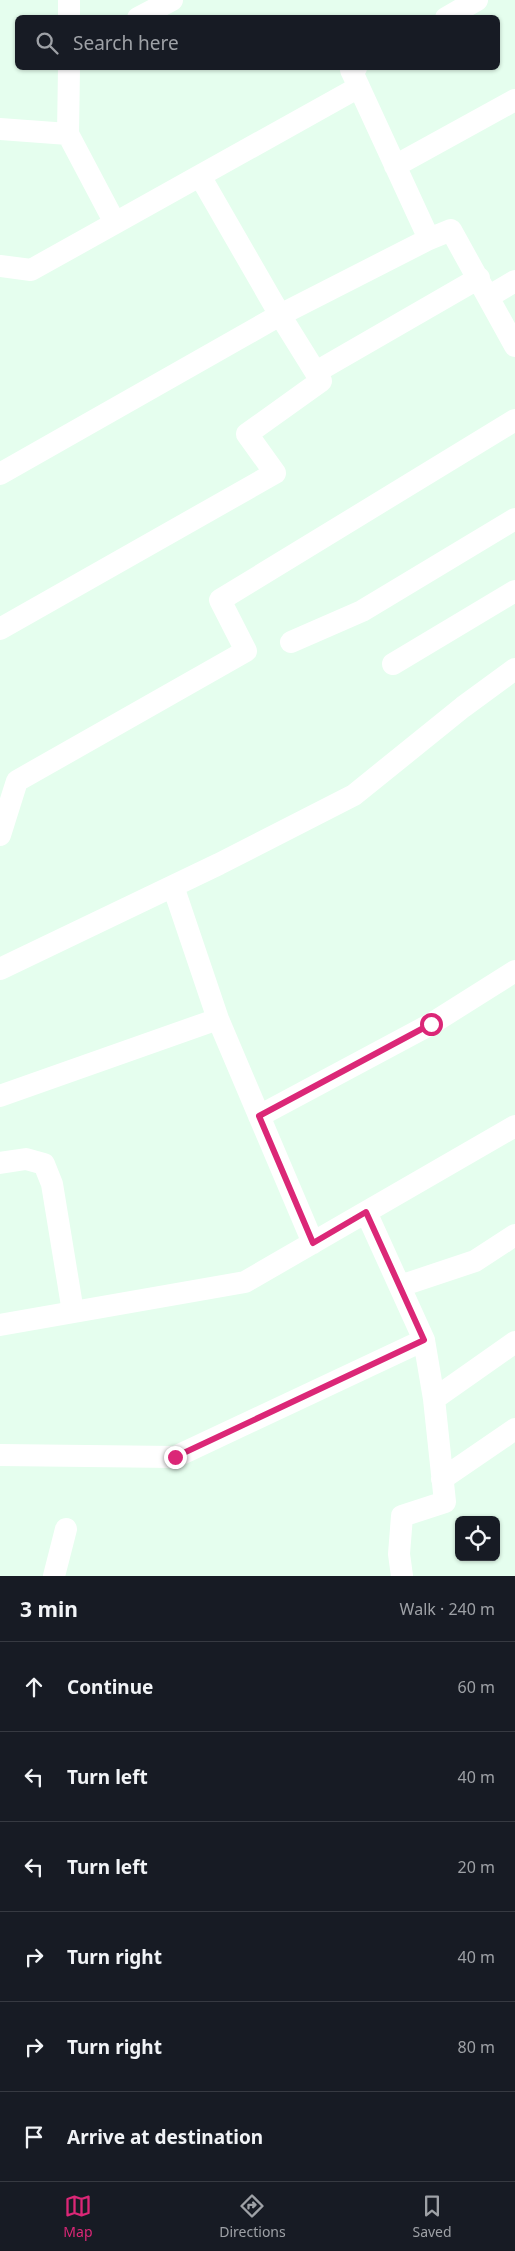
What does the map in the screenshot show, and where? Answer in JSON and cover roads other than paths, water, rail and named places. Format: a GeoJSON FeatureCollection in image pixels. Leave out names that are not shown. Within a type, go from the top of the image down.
{"type":"FeatureCollection","features":[{"type":"Feature","properties":{"kind":"street"},"geometry":{"type":"LineString","coordinates":[[69,0],[69,15]]}},
{"type":"Feature","properties":{"kind":"street"},"geometry":{"type":"LineString","coordinates":[[144,15],[172,0]]}},
{"type":"Feature","properties":{"kind":"street"},"geometry":{"type":"LineString","coordinates":[[451,15],[478,0]]}},
{"type":"Feature","properties":{"kind":"street"},"geometry":{"type":"LineString","coordinates":[[69,70],[68,134],[115,223]]}},
{"type":"Feature","properties":{"kind":"street"},"geometry":{"type":"LineString","coordinates":[[0,266],[31,270],[200,176],[357,77],[429,239]]}},
{"type":"Feature","properties":{"kind":"street"},"geometry":{"type":"LineString","coordinates":[[395,166],[515,100]]}},
{"type":"Feature","properties":{"kind":"street"},"geometry":{"type":"LineString","coordinates":[[0,129],[68,134]]}},
{"type":"Feature","properties":{"kind":"street"},"geometry":{"type":"LineString","coordinates":[[0,629],[275,473],[247,434],[322,381],[280,315],[200,176]]}},
{"type":"Feature","properties":{"kind":"street"},"geometry":{"type":"LineString","coordinates":[[0,474],[280,315],[429,239],[451,230],[515,346]]}},
{"type":"Feature","properties":{"kind":"street"},"geometry":{"type":"LineString","coordinates":[[316,372],[483,287],[515,281]]}},
{"type":"Feature","properties":{"kind":"street"},"geometry":{"type":"LineString","coordinates":[[0,835],[17,781],[246,652],[220,600],[515,420]]}},
{"type":"Feature","properties":{"kind":"street"},"geometry":{"type":"LineString","coordinates":[[291,642],[362,611],[515,519]]}},
{"type":"Feature","properties":{"kind":"street"},"geometry":{"type":"LineString","coordinates":[[393,664],[515,591]]}},
{"type":"Feature","properties":{"kind":"street"},"geometry":{"type":"LineString","coordinates":[[0,969],[174,886],[354,795],[463,707],[515,669]]}},
{"type":"Feature","properties":{"kind":"street"},"geometry":{"type":"LineString","coordinates":[[174,886],[218,1019],[313,1243]]}},
{"type":"Feature","properties":{"kind":"street"},"geometry":{"type":"LineString","coordinates":[[259,1116],[431,1024],[515,970]]}},
{"type":"Feature","properties":{"kind":"street"},"geometry":{"type":"LineString","coordinates":[[0,1096],[218,1019]]}},
{"type":"Feature","properties":{"kind":"street"},"geometry":{"type":"LineString","coordinates":[[0,1325],[244,1282],[515,1126]]}},
{"type":"Feature","properties":{"kind":"street"},"geometry":{"type":"LineString","coordinates":[[0,1163],[26,1158],[44,1164],[52,1184],[73,1312]]}},
{"type":"Feature","properties":{"kind":"street"},"geometry":{"type":"LineString","coordinates":[[366,1212],[424,1340],[434,1399],[445,1502],[402,1516],[400,1554],[402,1576]]}},
{"type":"Feature","properties":{"kind":"street"},"geometry":{"type":"LineString","coordinates":[[400,1286],[475,1261],[515,1234]]}},
{"type":"Feature","properties":{"kind":"street"},"geometry":{"type":"LineString","coordinates":[[0,1455],[175,1457],[424,1340]]}},
{"type":"Feature","properties":{"kind":"street"},"geometry":{"type":"LineString","coordinates":[[434,1399],[515,1342]]}},
{"type":"Feature","properties":{"kind":"street"},"geometry":{"type":"LineString","coordinates":[[442,1479],[515,1429]]}},
{"type":"Feature","properties":{"kind":"street"},"geometry":{"type":"LineString","coordinates":[[54,1576],[66,1529]]}}]}
